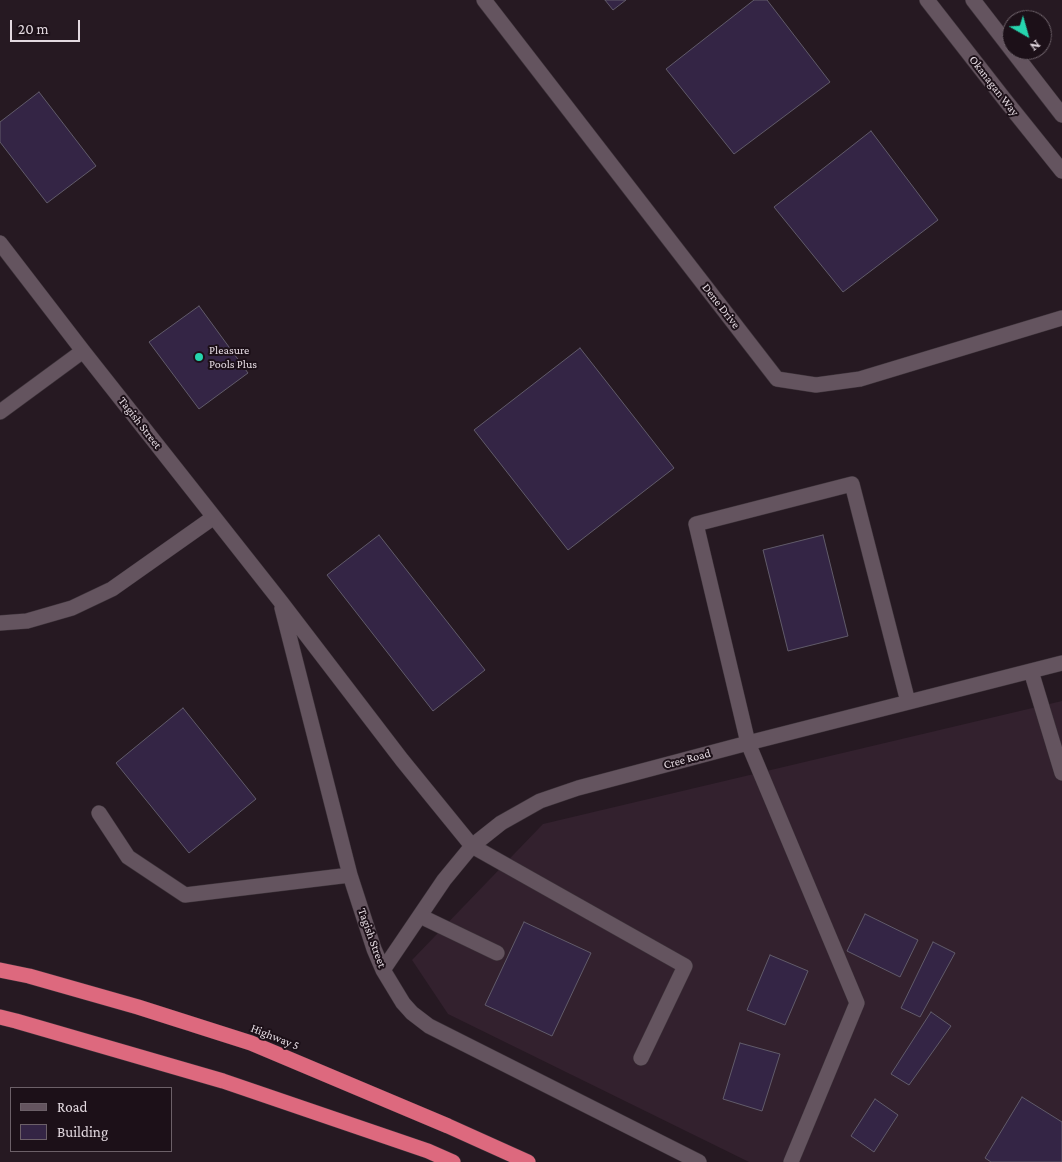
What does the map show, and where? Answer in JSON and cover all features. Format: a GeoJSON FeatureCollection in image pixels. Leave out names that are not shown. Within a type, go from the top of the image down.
{"type":"FeatureCollection","features":[{"type":"Feature","properties":{"kind":"highway"},"geometry":{"type":"LineString","coordinates":[[0,965],[29,976]]}},
{"type":"Feature","properties":{"kind":"highway","name":"Highway 5"},"geometry":{"type":"LineString","coordinates":[[0,970],[29,976],[138,1007],[251,1043],[439,1122],[528,1162]]}},
{"type":"Feature","properties":{"kind":"highway"},"geometry":{"type":"LineString","coordinates":[[0,1017],[223,1081],[428,1151],[453,1162]]}},
{"type":"Feature","properties":{"kind":"street","name":"Dene Drive"},"geometry":{"type":"LineString","coordinates":[[484,0],[777,379],[816,385],[860,379],[1062,318]]}},
{"type":"Feature","properties":{"kind":"street","name":"Okanagan Way"},"geometry":{"type":"LineString","coordinates":[[927,0],[1062,171]]}},
{"type":"Feature","properties":{"kind":"street"},"geometry":{"type":"LineString","coordinates":[[973,0],[1062,114]]}},
{"type":"Feature","properties":{"kind":"street","name":"Tagish Street"},"geometry":{"type":"LineString","coordinates":[[0,243],[402,760],[472,846]]}},
{"type":"Feature","properties":{"kind":"street"},"geometry":{"type":"LineString","coordinates":[[0,412],[83,351]]}},
{"type":"Feature","properties":{"kind":"street"},"geometry":{"type":"LineString","coordinates":[[790,1162],[857,1003],[748,743],[696,524],[852,484],[908,702]]}},
{"type":"Feature","properties":{"kind":"street"},"geometry":{"type":"LineString","coordinates":[[0,624],[27,621],[72,608],[112,589],[214,517]]}},
{"type":"Feature","properties":{"kind":"street","name":"Tagish Street"},"geometry":{"type":"LineString","coordinates":[[281,602],[350,875],[374,949],[383,970],[403,1002],[412,1013],[429,1026],[699,1162]]}},
{"type":"Feature","properties":{"kind":"street","name":"Cree Road"},"geometry":{"type":"LineString","coordinates":[[383,970],[444,880],[472,846],[501,823],[540,802],[578,788],[1062,663]]}},
{"type":"Feature","properties":{"kind":"street"},"geometry":{"type":"LineString","coordinates":[[1031,671],[1062,773]]}},
{"type":"Feature","properties":{"kind":"street"},"geometry":{"type":"LineString","coordinates":[[99,813],[128,857],[184,895],[350,875]]}},
{"type":"Feature","properties":{"kind":"street"},"geometry":{"type":"LineString","coordinates":[[472,846],[685,966],[641,1058]]}},
{"type":"Feature","properties":{"kind":"street"},"geometry":{"type":"LineString","coordinates":[[420,916],[497,953]]}},
{"type":"Feature","properties":{"kind":"shaded area"},"geometry":{"type":"Polygon","coordinates":[[[1062,701],[1062,1162],[749,1162],[448,1014],[412,960],[543,824],[1062,701]]]}},
{"type":"Feature","properties":{"kind":"building"},"geometry":{"type":"Polygon","coordinates":[[[605,0],[626,0],[613,10],[605,0]]]}},
{"type":"Feature","properties":{"kind":"building"},"geometry":{"type":"Polygon","coordinates":[[[754,0],[767,0],[830,82],[734,154],[666,69],[754,0]]]}},
{"type":"Feature","properties":{"kind":"building"},"geometry":{"type":"Polygon","coordinates":[[[39,92],[96,166],[47,203],[0,142],[0,122],[39,92]]]}},
{"type":"Feature","properties":{"kind":"building"},"geometry":{"type":"Polygon","coordinates":[[[871,131],[938,220],[843,292],[774,207],[871,131]]]}},
{"type":"Feature","properties":{"kind":"building","name":"Pleasure Pools Plus"},"geometry":{"type":"Polygon","coordinates":[[[199,306],[248,373],[199,409],[149,342],[199,306]]]}},
{"type":"Feature","properties":{"kind":"building"},"geometry":{"type":"Polygon","coordinates":[[[580,348],[674,468],[568,550],[474,430],[580,348]]]}},
{"type":"Feature","properties":{"kind":"building"},"geometry":{"type":"Polygon","coordinates":[[[379,535],[485,670],[433,711],[327,575],[379,535]]]}},
{"type":"Feature","properties":{"kind":"building"},"geometry":{"type":"Polygon","coordinates":[[[823,535],[848,636],[788,651],[763,550],[823,535]]]}},
{"type":"Feature","properties":{"kind":"building"},"geometry":{"type":"Polygon","coordinates":[[[183,708],[256,799],[189,853],[116,763],[183,708]]]}},
{"type":"Feature","properties":{"kind":"building"},"geometry":{"type":"Polygon","coordinates":[[[865,914],[918,940],[900,977],[847,951],[865,914]]]}},
{"type":"Feature","properties":{"kind":"building"},"geometry":{"type":"Polygon","coordinates":[[[524,922],[591,953],[552,1036],[485,1005],[524,922]]]}},
{"type":"Feature","properties":{"kind":"building"},"geometry":{"type":"Polygon","coordinates":[[[933,942],[955,953],[920,1017],[901,1008],[933,942]]]}},
{"type":"Feature","properties":{"kind":"building"},"geometry":{"type":"Polygon","coordinates":[[[770,955],[808,971],[785,1025],[747,1010],[770,955]]]}},
{"type":"Feature","properties":{"kind":"building"},"geometry":{"type":"Polygon","coordinates":[[[931,1012],[951,1026],[909,1085],[891,1074],[931,1012]]]}},
{"type":"Feature","properties":{"kind":"building"},"geometry":{"type":"Polygon","coordinates":[[[740,1043],[780,1054],[762,1111],[723,1099],[740,1043]]]}},
{"type":"Feature","properties":{"kind":"building"},"geometry":{"type":"Polygon","coordinates":[[[1022,1097],[1062,1122],[1062,1162],[991,1162],[985,1158],[1022,1097]]]}},
{"type":"Feature","properties":{"kind":"building"},"geometry":{"type":"Polygon","coordinates":[[[875,1099],[898,1115],[874,1152],[851,1136],[875,1099]]]}},
{"type":"Feature","properties":{"kind":"place","name":"Pleasure Pools Plus"},"geometry":{"type":"Point","coordinates":[199,357]}}]}
